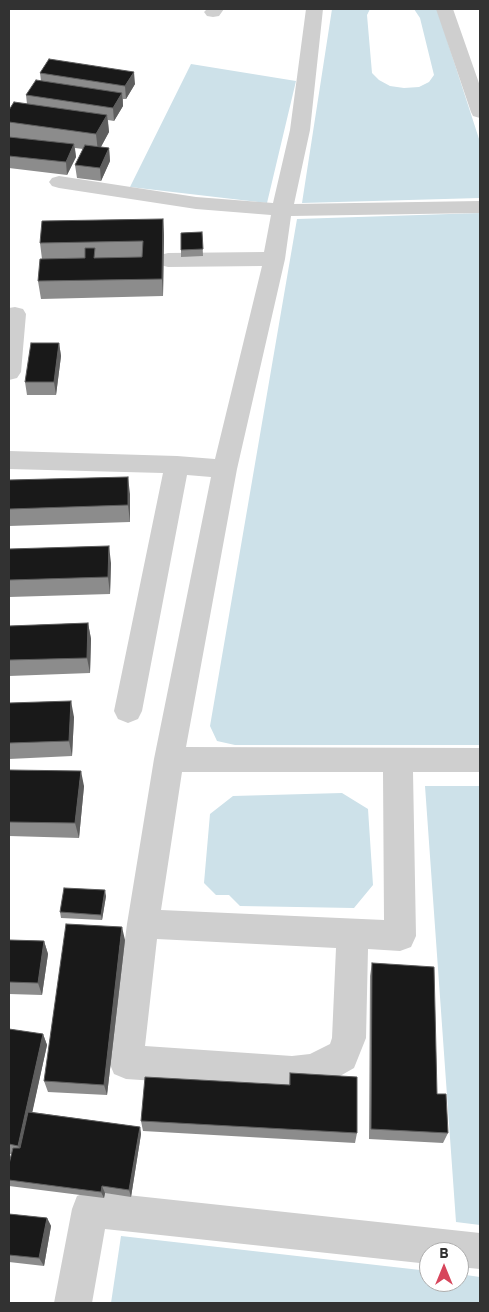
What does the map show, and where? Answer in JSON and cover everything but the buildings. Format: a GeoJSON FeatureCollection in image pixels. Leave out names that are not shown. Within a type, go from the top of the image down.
{"type":"FeatureCollection","features":[{"type":"Feature","properties":{"kind":"street"},"geometry":{"type":"LineString","coordinates":[[314,9],[300,130],[282,210],[274,259],[225,469],[170,759],[143,924],[126,1062],[292,1073],[310,1070],[342,1056],[349,1038],[352,934]]}},
{"type":"Feature","properties":{"kind":"street"},"geometry":{"type":"LineString","coordinates":[[444,9],[480,112]]}},
{"type":"Feature","properties":{"kind":"street"},"geometry":{"type":"LineString","coordinates":[[59,182],[196,203],[282,210],[480,207]]}},
{"type":"Feature","properties":{"kind":"street"},"geometry":{"type":"LineString","coordinates":[[168,260],[274,259]]}},
{"type":"Feature","properties":{"kind":"street"},"geometry":{"type":"LineString","coordinates":[[9,372],[14,314]]}},
{"type":"Feature","properties":{"kind":"street"},"geometry":{"type":"LineString","coordinates":[[9,460],[177,465],[225,469]]}},
{"type":"Feature","properties":{"kind":"street"},"geometry":{"type":"LineString","coordinates":[[128,711],[177,465]]}},
{"type":"Feature","properties":{"kind":"street"},"geometry":{"type":"LineString","coordinates":[[170,759],[480,760]]}},
{"type":"Feature","properties":{"kind":"street"},"geometry":{"type":"LineString","coordinates":[[143,924],[400,936],[398,761]]}},
{"type":"Feature","properties":{"kind":"street"},"geometry":{"type":"LineString","coordinates":[[73,1303],[90,1209],[480,1251]]}},
{"type":"Feature","properties":{"kind":"shaded area"},"geometry":{"type":"Polygon","coordinates":[[[332,9],[370,9],[367,15],[372,73],[379,80],[390,86],[404,88],[419,87],[429,82],[434,75],[420,18],[414,9],[437,9],[480,142],[480,198],[302,203],[332,9]]]}},
{"type":"Feature","properties":{"kind":"shaded area"},"geometry":{"type":"Polygon","coordinates":[[[191,64],[296,81],[267,203],[130,187],[191,64]]]}},
{"type":"Feature","properties":{"kind":"shaded area"},"geometry":{"type":"Polygon","coordinates":[[[480,213],[480,745],[235,745],[217,741],[210,726],[297,219],[480,213]]]}},
{"type":"Feature","properties":{"kind":"shaded area"},"geometry":{"type":"Polygon","coordinates":[[[425,786],[480,786],[480,1225],[456,1222],[425,786]]]}},
{"type":"Feature","properties":{"kind":"shaded area"},"geometry":{"type":"Polygon","coordinates":[[[342,793],[368,809],[373,885],[354,908],[240,906],[229,895],[216,895],[204,883],[210,814],[233,796],[342,793]]]}},
{"type":"Feature","properties":{"kind":"shaded area"},"geometry":{"type":"Polygon","coordinates":[[[121,1236],[419,1270],[419,1292],[469,1292],[469,1275],[480,1277],[480,1303],[111,1303],[121,1236]]]}}]}
